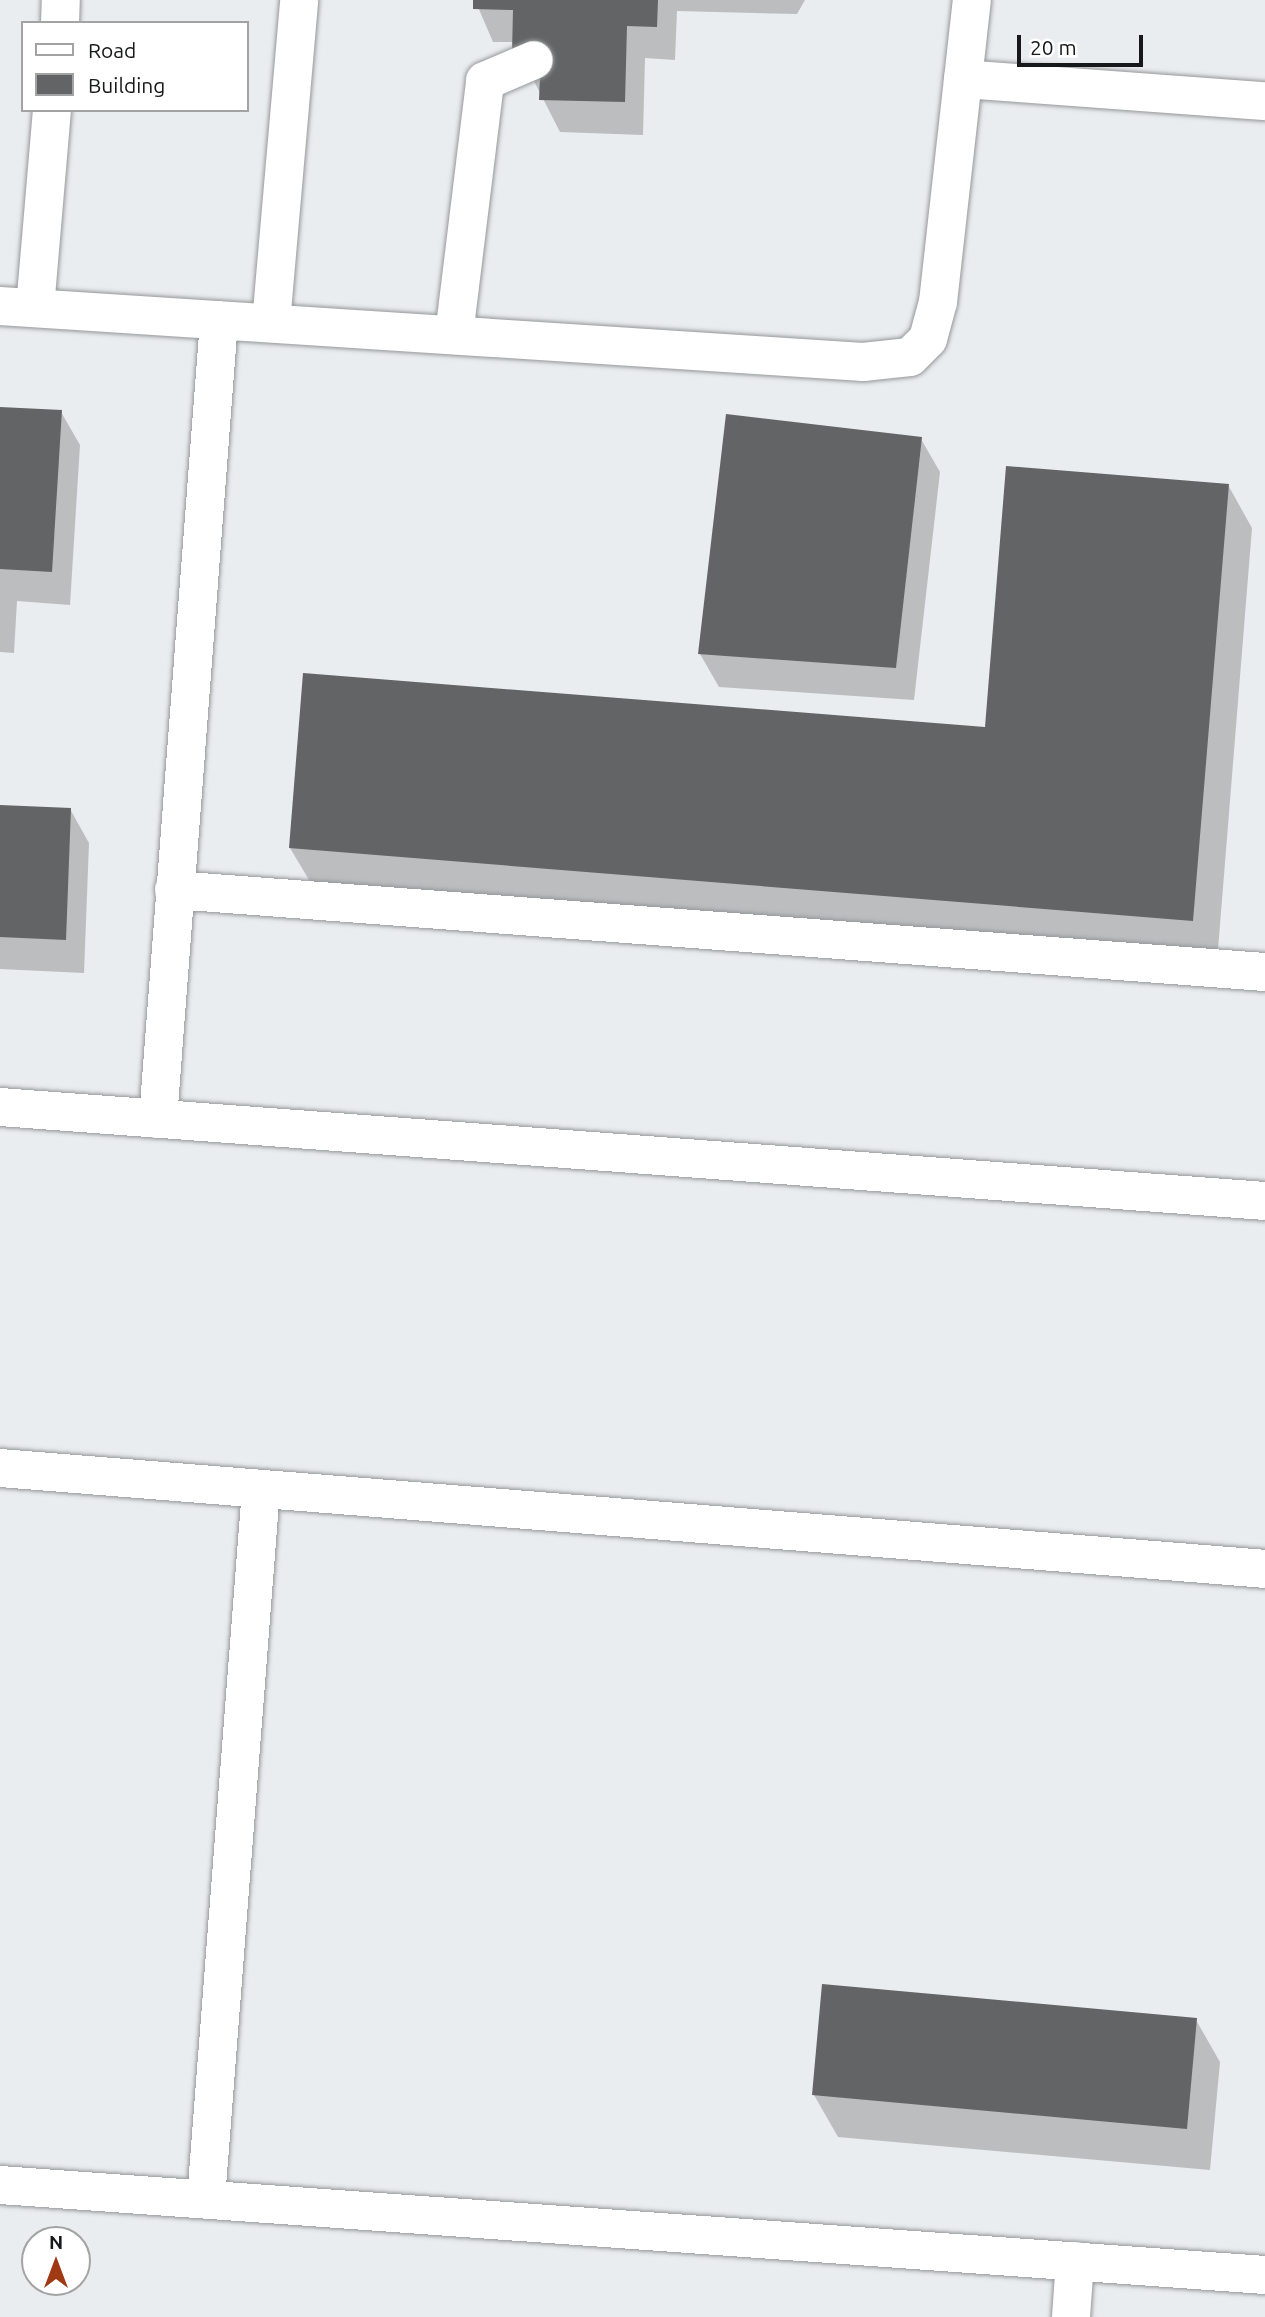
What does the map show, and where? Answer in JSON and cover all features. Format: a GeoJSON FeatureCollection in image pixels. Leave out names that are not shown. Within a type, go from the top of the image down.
{"type":"FeatureCollection","features":[{"type":"Feature","properties":{"kind":"lane"},"geometry":{"type":"LineString","coordinates":[[60,21],[61,0]]}},
{"type":"Feature","properties":{"kind":"lane"},"geometry":{"type":"LineString","coordinates":[[271,323],[299,0]]}},
{"type":"Feature","properties":{"kind":"lane"},"geometry":{"type":"LineString","coordinates":[[52,112],[18,307],[863,362],[910,358],[928,339],[938,302],[972,0]]}},
{"type":"Feature","properties":{"kind":"lane"},"geometry":{"type":"LineString","coordinates":[[454,335],[485,81],[534,61]]}},
{"type":"Feature","properties":{"kind":"lane"},"geometry":{"type":"LineString","coordinates":[[963,79],[1265,101]]}},
{"type":"Feature","properties":{"kind":"lane"},"geometry":{"type":"LineString","coordinates":[[158,1119],[219,320]]}},
{"type":"Feature","properties":{"kind":"lane"},"geometry":{"type":"LineString","coordinates":[[174,890],[1265,972]]}},
{"type":"Feature","properties":{"kind":"lane"},"geometry":{"type":"LineString","coordinates":[[0,1107],[1265,1200]]}},
{"type":"Feature","properties":{"kind":"lane"},"geometry":{"type":"LineString","coordinates":[[0,1468],[1265,1569]]}},
{"type":"Feature","properties":{"kind":"lane"},"geometry":{"type":"LineString","coordinates":[[206,2199],[261,1489]]}},
{"type":"Feature","properties":{"kind":"lane"},"geometry":{"type":"LineString","coordinates":[[0,2185],[1265,2275]]}},
{"type":"Feature","properties":{"kind":"lane"},"geometry":{"type":"LineString","coordinates":[[1071,2317],[1075,2261]]}},
{"type":"Feature","properties":{"kind":"building"},"geometry":{"type":"Polygon","coordinates":[[[473,0],[658,0],[657,27],[627,26],[625,102],[539,100],[541,54],[512,52],[513,10],[473,9],[473,0]]]}},
{"type":"Feature","properties":{"kind":"building"},"geometry":{"type":"Polygon","coordinates":[[[0,407],[62,410],[52,572],[0,569],[0,407]]]}},
{"type":"Feature","properties":{"kind":"building"},"geometry":{"type":"Polygon","coordinates":[[[726,414],[922,437],[896,668],[698,654],[726,414]]]}},
{"type":"Feature","properties":{"kind":"building"},"geometry":{"type":"Polygon","coordinates":[[[1006,466],[1229,484],[1193,921],[289,848],[303,673],[985,727],[1006,466]]]}},
{"type":"Feature","properties":{"kind":"building"},"geometry":{"type":"Polygon","coordinates":[[[0,805],[71,808],[66,940],[0,937],[0,805]]]}},
{"type":"Feature","properties":{"kind":"building"},"geometry":{"type":"Polygon","coordinates":[[[822,1984],[1197,2018],[1187,2129],[812,2095],[822,1984]]]}}]}
